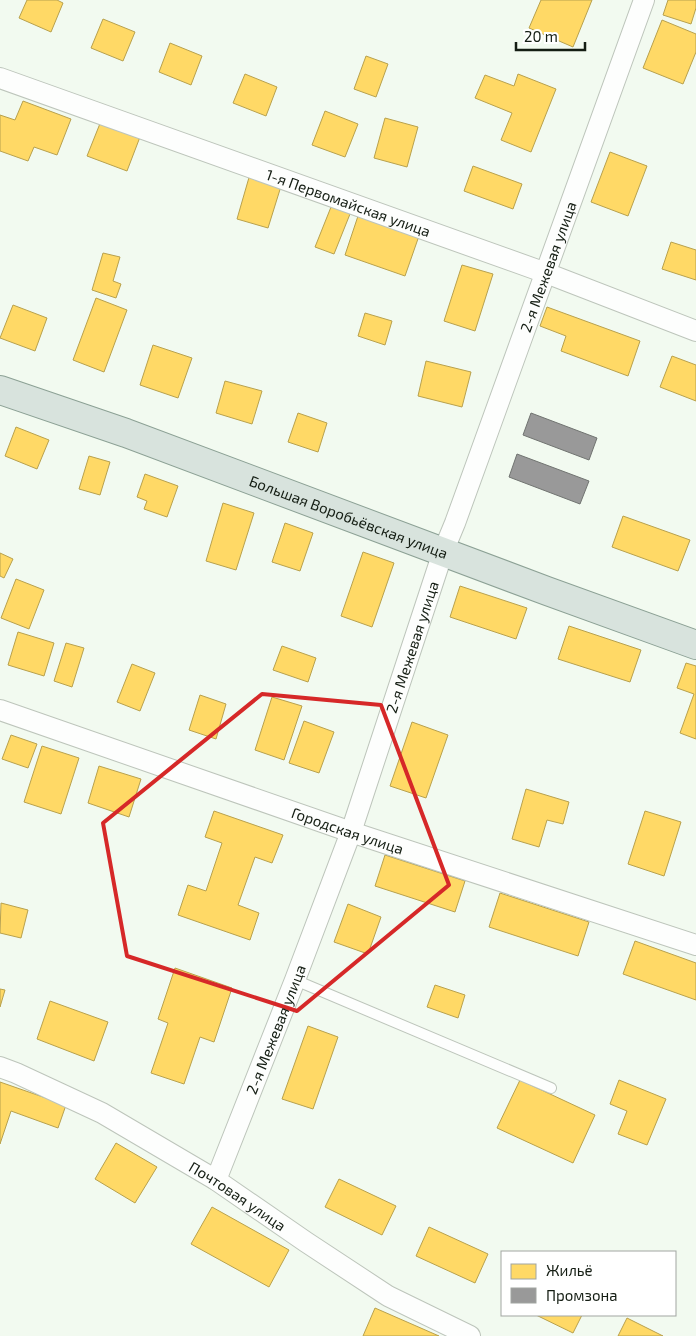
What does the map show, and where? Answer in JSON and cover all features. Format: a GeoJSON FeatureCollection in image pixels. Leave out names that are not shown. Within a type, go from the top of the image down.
{"type":"FeatureCollection","features":[{"type":"Feature","properties":{"kind":"main road","name":"Большая Воробьёвская улица"},"geometry":{"type":"LineString","coordinates":[[0,390],[126,433],[696,646]]}},
{"type":"Feature","properties":{"kind":"street","name":"2-я Межевая улица"},"geometry":{"type":"LineString","coordinates":[[216,1180],[351,832],[443,552],[644,0]]}},
{"type":"Feature","properties":{"kind":"street","name":"1-я Первомайская улица"},"geometry":{"type":"LineString","coordinates":[[0,78],[546,273],[696,331]]}},
{"type":"Feature","properties":{"kind":"street","name":"Городская улица"},"geometry":{"type":"LineString","coordinates":[[0,710],[351,832],[696,945]]}},
{"type":"Feature","properties":{"kind":"street","name":"Почтовая улица"},"geometry":{"type":"LineString","coordinates":[[0,1067],[102,1113],[216,1180],[388,1296],[470,1336]]}},
{"type":"Feature","properties":{"kind":"lane"},"geometry":{"type":"LineString","coordinates":[[295,980],[551,1088]]}},
{"type":"Feature","properties":{"kind":"highlighted area"},"geometry":{"type":"Polygon","coordinates":[[[262,694],[381,705],[449,885],[297,1011],[127,956],[103,823],[262,694]]]}},
{"type":"Feature","properties":{"kind":"building: Жильё"},"geometry":{"type":"Polygon","coordinates":[[[27,0],[57,0],[63,3],[51,32],[19,18],[27,0]]]}},
{"type":"Feature","properties":{"kind":"building: Жильё"},"geometry":{"type":"Polygon","coordinates":[[[541,0],[592,0],[573,47],[529,28],[541,0]]]}},
{"type":"Feature","properties":{"kind":"building: Жильё"},"geometry":{"type":"Polygon","coordinates":[[[668,0],[696,0],[696,8],[691,24],[663,15],[668,0]]]}},
{"type":"Feature","properties":{"kind":"building: Жильё"},"geometry":{"type":"Polygon","coordinates":[[[103,19],[135,32],[123,61],[91,48],[103,19]]]}},
{"type":"Feature","properties":{"kind":"building: Жильё"},"geometry":{"type":"Polygon","coordinates":[[[662,20],[696,34],[696,52],[683,84],[643,68],[662,20]]]}},
{"type":"Feature","properties":{"kind":"building: Жильё"},"geometry":{"type":"Polygon","coordinates":[[[170,43],[202,56],[191,85],[159,72],[170,43]]]}},
{"type":"Feature","properties":{"kind":"building: Жильё"},"geometry":{"type":"Polygon","coordinates":[[[366,56],[388,64],[376,97],[354,89],[366,56]]]}},
{"type":"Feature","properties":{"kind":"building: Жильё"},"geometry":{"type":"Polygon","coordinates":[[[245,74],[277,87],[266,116],[233,103],[245,74]]]}},
{"type":"Feature","properties":{"kind":"building: Жильё"},"geometry":{"type":"Polygon","coordinates":[[[518,74],[556,89],[531,152],[501,140],[512,113],[475,98],[485,75],[514,86],[518,74]]]}},
{"type":"Feature","properties":{"kind":"building: Жильё"},"geometry":{"type":"Polygon","coordinates":[[[23,101],[71,119],[57,155],[34,147],[28,161],[0,151],[0,115],[15,120],[23,101]]]}},
{"type":"Feature","properties":{"kind":"building: Жильё"},"geometry":{"type":"Polygon","coordinates":[[[325,111],[358,124],[345,157],[312,145],[325,111]]]}},
{"type":"Feature","properties":{"kind":"building: Жильё"},"geometry":{"type":"Polygon","coordinates":[[[385,118],[418,127],[407,167],[374,158],[385,118]]]}},
{"type":"Feature","properties":{"kind":"building: Жильё"},"geometry":{"type":"Polygon","coordinates":[[[101,121],[140,137],[127,171],[87,156],[101,121]]]}},
{"type":"Feature","properties":{"kind":"building: Жильё"},"geometry":{"type":"Polygon","coordinates":[[[610,152],[647,166],[628,216],[591,202],[610,152]]]}},
{"type":"Feature","properties":{"kind":"building: Жильё"},"geometry":{"type":"Polygon","coordinates":[[[473,166],[522,184],[513,209],[464,191],[473,166]]]}},
{"type":"Feature","properties":{"kind":"building: Жильё"},"geometry":{"type":"Polygon","coordinates":[[[250,174],[282,183],[268,228],[237,219],[250,174]]]}},
{"type":"Feature","properties":{"kind":"building: Жильё"},"geometry":{"type":"Polygon","coordinates":[[[333,202],[352,209],[334,254],[315,247],[333,202]]]}},
{"type":"Feature","properties":{"kind":"building: Жильё"},"geometry":{"type":"Polygon","coordinates":[[[359,213],[420,233],[405,276],[345,255],[359,213]]]}},
{"type":"Feature","properties":{"kind":"building: Жильё"},"geometry":{"type":"Polygon","coordinates":[[[671,242],[696,250],[696,280],[662,269],[671,242]]]}},
{"type":"Feature","properties":{"kind":"building: Жильё"},"geometry":{"type":"Polygon","coordinates":[[[103,253],[120,257],[113,281],[121,284],[116,298],[92,290],[103,253]]]}},
{"type":"Feature","properties":{"kind":"building: Жильё"},"geometry":{"type":"Polygon","coordinates":[[[462,265],[493,274],[475,331],[444,321],[462,265]]]}},
{"type":"Feature","properties":{"kind":"building: Жильё"},"geometry":{"type":"Polygon","coordinates":[[[96,298],[127,310],[104,372],[73,360],[96,298]]]}},
{"type":"Feature","properties":{"kind":"building: Жильё"},"geometry":{"type":"Polygon","coordinates":[[[13,305],[47,318],[35,351],[0,338],[13,305]]]}},
{"type":"Feature","properties":{"kind":"building: Жильё"},"geometry":{"type":"Polygon","coordinates":[[[547,307],[640,341],[628,376],[561,351],[566,336],[540,326],[547,307]]]}},
{"type":"Feature","properties":{"kind":"building: Жильё"},"geometry":{"type":"Polygon","coordinates":[[[365,313],[392,321],[385,345],[358,336],[365,313]]]}},
{"type":"Feature","properties":{"kind":"building: Жильё"},"geometry":{"type":"Polygon","coordinates":[[[153,345],[192,358],[178,398],[140,385],[153,345]]]}},
{"type":"Feature","properties":{"kind":"building: Жильё"},"geometry":{"type":"Polygon","coordinates":[[[672,356],[696,365],[696,401],[660,387],[672,356]]]}},
{"type":"Feature","properties":{"kind":"building: Жильё"},"geometry":{"type":"Polygon","coordinates":[[[426,361],[471,372],[462,407],[418,396],[426,361]]]}},
{"type":"Feature","properties":{"kind":"building: Жильё"},"geometry":{"type":"Polygon","coordinates":[[[225,381],[262,391],[252,424],[216,413],[225,381]]]}},
{"type":"Feature","properties":{"kind":"building: Жильё"},"geometry":{"type":"Polygon","coordinates":[[[298,413],[327,423],[318,452],[288,442],[298,413]]]}},
{"type":"Feature","properties":{"kind":"building: Жильё"},"geometry":{"type":"Polygon","coordinates":[[[16,427],[49,440],[37,469],[5,456],[16,427]]]}},
{"type":"Feature","properties":{"kind":"building: Жильё"},"geometry":{"type":"Polygon","coordinates":[[[89,456],[110,462],[100,495],[79,489],[89,456]]]}},
{"type":"Feature","properties":{"kind":"building: Жильё"},"geometry":{"type":"Polygon","coordinates":[[[145,474],[178,486],[167,517],[144,509],[147,501],[137,497],[145,474]]]}},
{"type":"Feature","properties":{"kind":"building: Жильё"},"geometry":{"type":"Polygon","coordinates":[[[223,503],[254,513],[236,570],[206,561],[223,503]]]}},
{"type":"Feature","properties":{"kind":"building: Жильё"},"geometry":{"type":"Polygon","coordinates":[[[623,516],[690,540],[678,571],[612,547],[623,516]]]}},
{"type":"Feature","properties":{"kind":"building: Жильё"},"geometry":{"type":"Polygon","coordinates":[[[285,523],[313,533],[300,571],[272,562],[285,523]]]}},
{"type":"Feature","properties":{"kind":"building: Жильё"},"geometry":{"type":"Polygon","coordinates":[[[363,552],[394,563],[372,627],[341,616],[363,552]]]}},
{"type":"Feature","properties":{"kind":"building: Жильё"},"geometry":{"type":"Polygon","coordinates":[[[0,553],[13,559],[4,578],[0,576],[0,553]]]}},
{"type":"Feature","properties":{"kind":"building: Жильё"},"geometry":{"type":"Polygon","coordinates":[[[16,579],[44,590],[29,629],[1,618],[16,579]]]}},
{"type":"Feature","properties":{"kind":"building: Жильё"},"geometry":{"type":"Polygon","coordinates":[[[460,586],[527,608],[516,639],[450,617],[460,586]]]}},
{"type":"Feature","properties":{"kind":"building: Жильё"},"geometry":{"type":"Polygon","coordinates":[[[569,626],[641,650],[630,682],[558,659],[569,626]]]}},
{"type":"Feature","properties":{"kind":"building: Жильё"},"geometry":{"type":"Polygon","coordinates":[[[18,632],[54,643],[44,676],[8,665],[18,632]]]}},
{"type":"Feature","properties":{"kind":"building: Жильё"},"geometry":{"type":"Polygon","coordinates":[[[66,643],[84,648],[72,687],[54,681],[66,643]]]}},
{"type":"Feature","properties":{"kind":"building: Жильё"},"geometry":{"type":"Polygon","coordinates":[[[282,646],[316,658],[308,682],[273,670],[282,646]]]}},
{"type":"Feature","properties":{"kind":"building: Жильё"},"geometry":{"type":"Polygon","coordinates":[[[686,663],[696,666],[696,739],[680,733],[694,694],[677,688],[686,663]]]}},
{"type":"Feature","properties":{"kind":"building: Жильё"},"geometry":{"type":"Polygon","coordinates":[[[132,664],[155,673],[140,711],[117,702],[132,664]]]}},
{"type":"Feature","properties":{"kind":"building: Жильё"},"geometry":{"type":"Polygon","coordinates":[[[200,695],[226,704],[216,739],[189,730],[200,695]]]}},
{"type":"Feature","properties":{"kind":"building: Жильё"},"geometry":{"type":"Polygon","coordinates":[[[272,697],[302,706],[284,760],[255,750],[272,697]]]}},
{"type":"Feature","properties":{"kind":"building: Жильё"},"geometry":{"type":"Polygon","coordinates":[[[304,721],[334,732],[319,773],[289,763],[304,721]]]}},
{"type":"Feature","properties":{"kind":"building: Жильё"},"geometry":{"type":"Polygon","coordinates":[[[412,722],[448,735],[426,798],[390,786],[412,722]]]}},
{"type":"Feature","properties":{"kind":"building: Жильё"},"geometry":{"type":"Polygon","coordinates":[[[11,735],[37,744],[28,768],[2,759],[11,735]]]}},
{"type":"Feature","properties":{"kind":"building: Жильё"},"geometry":{"type":"Polygon","coordinates":[[[42,746],[79,758],[61,814],[24,802],[42,746]]]}},
{"type":"Feature","properties":{"kind":"building: Жильё"},"geometry":{"type":"Polygon","coordinates":[[[99,766],[141,779],[129,817],[88,803],[99,766]]]}},
{"type":"Feature","properties":{"kind":"building: Жильё"},"geometry":{"type":"Polygon","coordinates":[[[526,789],[569,802],[563,824],[547,820],[539,847],[512,839],[526,789]]]}},
{"type":"Feature","properties":{"kind":"building: Жильё"},"geometry":{"type":"Polygon","coordinates":[[[214,811],[283,835],[272,863],[255,857],[238,905],[259,913],[250,940],[178,915],[188,885],[206,891],[222,843],[205,837],[214,811]]]}},
{"type":"Feature","properties":{"kind":"building: Жильё"},"geometry":{"type":"Polygon","coordinates":[[[645,811],[681,822],[664,876],[628,864],[645,811]]]}},
{"type":"Feature","properties":{"kind":"building: Жильё"},"geometry":{"type":"Polygon","coordinates":[[[385,855],[465,881],[455,912],[375,886],[385,855]]]}},
{"type":"Feature","properties":{"kind":"building: Жильё"},"geometry":{"type":"Polygon","coordinates":[[[500,893],[589,922],[578,956],[489,927],[500,893]]]}},
{"type":"Feature","properties":{"kind":"building: Жильё"},"geometry":{"type":"Polygon","coordinates":[[[1,903],[28,910],[21,938],[0,933],[1,903]]]}},
{"type":"Feature","properties":{"kind":"building: Жильё"},"geometry":{"type":"Polygon","coordinates":[[[348,904],[381,917],[368,954],[334,942],[348,904]]]}},
{"type":"Feature","properties":{"kind":"building: Жильё"},"geometry":{"type":"Polygon","coordinates":[[[635,941],[696,963],[696,1000],[623,974],[635,941]]]}},
{"type":"Feature","properties":{"kind":"building: Жильё"},"geometry":{"type":"Polygon","coordinates":[[[175,968],[232,988],[214,1042],[200,1037],[184,1084],[151,1073],[168,1023],[158,1019],[175,968]]]}},
{"type":"Feature","properties":{"kind":"building: Жильё"},"geometry":{"type":"Polygon","coordinates":[[[435,985],[465,995],[458,1018],[427,1007],[435,985]]]}},
{"type":"Feature","properties":{"kind":"building: Жильё"},"geometry":{"type":"Polygon","coordinates":[[[0,989],[5,990],[0,1007],[0,989]]]}},
{"type":"Feature","properties":{"kind":"building: Жильё"},"geometry":{"type":"Polygon","coordinates":[[[50,1001],[108,1022],[94,1061],[37,1039],[50,1001]]]}},
{"type":"Feature","properties":{"kind":"building: Жильё"},"geometry":{"type":"Polygon","coordinates":[[[308,1026],[338,1037],[313,1109],[282,1099],[308,1026]]]}},
{"type":"Feature","properties":{"kind":"building: Жильё"},"geometry":{"type":"Polygon","coordinates":[[[520,1080],[595,1115],[573,1163],[497,1128],[520,1080]]]}},
{"type":"Feature","properties":{"kind":"building: Жильё"},"geometry":{"type":"Polygon","coordinates":[[[619,1080],[666,1099],[647,1145],[618,1134],[627,1111],[610,1104],[619,1080]]]}},
{"type":"Feature","properties":{"kind":"building: Жильё"},"geometry":{"type":"Polygon","coordinates":[[[0,1082],[66,1105],[58,1128],[11,1111],[0,1144],[0,1082]]]}},
{"type":"Feature","properties":{"kind":"building: Жильё"},"geometry":{"type":"Polygon","coordinates":[[[116,1143],[157,1167],[135,1203],[95,1179],[116,1143]]]}},
{"type":"Feature","properties":{"kind":"building: Жильё"},"geometry":{"type":"Polygon","coordinates":[[[339,1179],[396,1206],[382,1235],[325,1207],[339,1179]]]}},
{"type":"Feature","properties":{"kind":"building: Жильё"},"geometry":{"type":"Polygon","coordinates":[[[212,1207],[289,1250],[269,1287],[191,1244],[212,1207]]]}},
{"type":"Feature","properties":{"kind":"building: Жильё"},"geometry":{"type":"Polygon","coordinates":[[[429,1227],[488,1254],[475,1283],[416,1256],[429,1227]]]}},
{"type":"Feature","properties":{"kind":"building: Жильё"},"geometry":{"type":"Polygon","coordinates":[[[375,1308],[439,1336],[363,1336],[375,1308]]]}},
{"type":"Feature","properties":{"kind":"building: Жильё"},"geometry":{"type":"Polygon","coordinates":[[[538,1316],[582,1316],[573,1333],[538,1316]]]}},
{"type":"Feature","properties":{"kind":"building: Жильё"},"geometry":{"type":"Polygon","coordinates":[[[627,1318],[663,1336],[618,1336],[627,1318]]]}},
{"type":"Feature","properties":{"kind":"building: Промзона"},"geometry":{"type":"Polygon","coordinates":[[[531,413],[597,438],[589,460],[523,435],[531,413]]]}},
{"type":"Feature","properties":{"kind":"building: Промзона"},"geometry":{"type":"Polygon","coordinates":[[[517,454],[589,481],[580,504],[509,477],[517,454]]]}}]}
